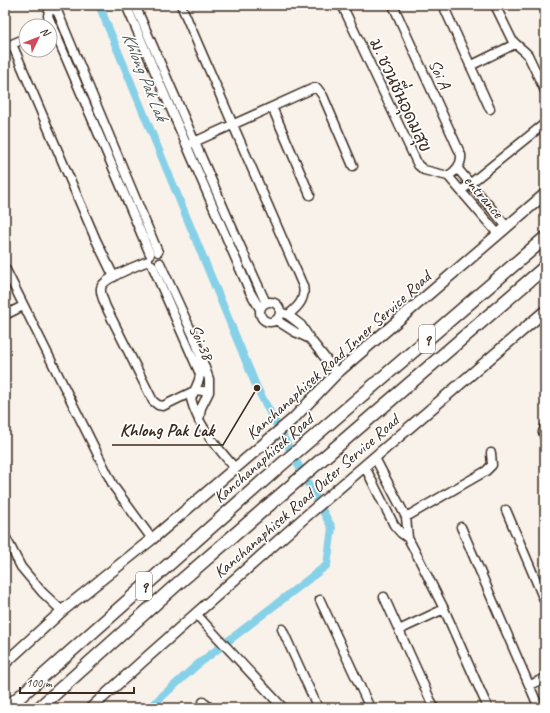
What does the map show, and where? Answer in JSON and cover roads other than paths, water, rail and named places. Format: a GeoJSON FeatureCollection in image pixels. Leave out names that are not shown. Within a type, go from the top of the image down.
{"type":"FeatureCollection","features":[{"type":"Feature","properties":{"kind":"highway","name":"Kanchanaphisek Road"},"geometry":{"type":"LineString","coordinates":[[8,708],[281,465],[545,238]]}},
{"type":"Feature","properties":{"kind":"highway","name":"9"},"geometry":{"type":"LineString","coordinates":[[39,708],[175,586],[545,266]]}},
{"type":"Feature","properties":{"kind":"main road","name":"Kanchanaphisek Road Inner Service Road"},"geometry":{"type":"LineString","coordinates":[[5,663],[62,611],[152,539],[294,418],[337,373],[545,194]]}},
{"type":"Feature","properties":{"kind":"main road","name":"Kanchanaphisek Road Outer Service Road"},"geometry":{"type":"LineString","coordinates":[[91,708],[304,518],[545,311]]}},
{"type":"Feature","properties":{"kind":"street"},"geometry":{"type":"LineString","coordinates":[[50,5],[58,13],[106,139]]}},
{"type":"Feature","properties":{"kind":"street"},"geometry":{"type":"LineString","coordinates":[[49,18],[50,5]]}},
{"type":"Feature","properties":{"kind":"street"},"geometry":{"type":"LineString","coordinates":[[130,5],[234,243],[250,292],[263,306]]}},
{"type":"Feature","properties":{"kind":"street"},"geometry":{"type":"LineString","coordinates":[[181,5],[303,286],[303,298],[295,310],[284,314],[273,322],[266,322],[261,316],[263,306]]}},
{"type":"Feature","properties":{"kind":"street","name":"ม. ชวนชื่นอุดมสุข"},"geometry":{"type":"LineString","coordinates":[[342,5],[418,165],[424,170],[448,176]]}},
{"type":"Feature","properties":{"kind":"street","name":"Soi A"},"geometry":{"type":"LineString","coordinates":[[392,5],[461,155],[462,160],[458,169]]}},
{"type":"Feature","properties":{"kind":"street"},"geometry":{"type":"LineString","coordinates":[[443,5],[490,109]]}},
{"type":"Feature","properties":{"kind":"street"},"geometry":{"type":"LineString","coordinates":[[495,5],[509,36],[515,44],[524,50],[528,55],[545,91]]}},
{"type":"Feature","properties":{"kind":"street"},"geometry":{"type":"LineString","coordinates":[[58,26],[62,24]]}},
{"type":"Feature","properties":{"kind":"street"},"geometry":{"type":"LineString","coordinates":[[58,40],[106,139]]}},
{"type":"Feature","properties":{"kind":"street"},"geometry":{"type":"LineString","coordinates":[[470,66],[515,44]]}},
{"type":"Feature","properties":{"kind":"street"},"geometry":{"type":"LineString","coordinates":[[9,45],[114,277]]}},
{"type":"Feature","properties":{"kind":"street"},"geometry":{"type":"LineString","coordinates":[[191,143],[314,88],[317,88],[323,96],[353,166]]}},
{"type":"Feature","properties":{"kind":"street"},"geometry":{"type":"LineString","coordinates":[[272,107],[310,194]]}},
{"type":"Feature","properties":{"kind":"street"},"geometry":{"type":"LineString","coordinates":[[461,191],[544,124]]}},
{"type":"Feature","properties":{"kind":"street","name":"Soi 38"},"geometry":{"type":"LineString","coordinates":[[106,139],[152,258],[203,374],[191,399],[195,413],[199,421],[235,468]]}},
{"type":"Feature","properties":{"kind":"street"},"geometry":{"type":"LineString","coordinates":[[448,176],[458,169],[506,227]]}},
{"type":"Feature","properties":{"kind":"street","name":"entrance"},"geometry":{"type":"LineString","coordinates":[[448,176],[498,234]]}},
{"type":"Feature","properties":{"kind":"street"},"geometry":{"type":"LineString","coordinates":[[199,421],[201,408],[209,392],[209,379],[203,374],[194,337],[160,263],[158,265],[152,258],[104,283],[101,288],[102,296],[153,401],[158,405],[163,406],[196,390],[209,392]]}},
{"type":"Feature","properties":{"kind":"street"},"geometry":{"type":"LineString","coordinates":[[5,268],[114,487],[152,539]]}},
{"type":"Feature","properties":{"kind":"street"},"geometry":{"type":"LineString","coordinates":[[263,306],[274,303],[284,314],[301,325],[337,373]]}},
{"type":"Feature","properties":{"kind":"street"},"geometry":{"type":"LineString","coordinates":[[5,315],[23,306]]}},
{"type":"Feature","properties":{"kind":"street"},"geometry":{"type":"LineString","coordinates":[[276,320],[293,331],[310,339]]}},
{"type":"Feature","properties":{"kind":"street"},"geometry":{"type":"LineString","coordinates":[[545,427],[543,432],[545,438]]}},
{"type":"Feature","properties":{"kind":"street"},"geometry":{"type":"LineString","coordinates":[[406,517],[486,471],[492,465],[491,453]]}},
{"type":"Feature","properties":{"kind":"street"},"geometry":{"type":"LineString","coordinates":[[375,458],[406,517],[408,538],[444,609],[488,708]]}},
{"type":"Feature","properties":{"kind":"street"},"geometry":{"type":"LineString","coordinates":[[365,467],[394,525],[408,538]]}},
{"type":"Feature","properties":{"kind":"street"},"geometry":{"type":"LineString","coordinates":[[386,508],[397,502]]}},
{"type":"Feature","properties":{"kind":"street"},"geometry":{"type":"LineString","coordinates":[[506,510],[545,602]]}},
{"type":"Feature","properties":{"kind":"street"},"geometry":{"type":"LineString","coordinates":[[461,527],[539,708]]}},
{"type":"Feature","properties":{"kind":"street"},"geometry":{"type":"LineString","coordinates":[[5,536],[21,567],[42,592],[62,611]]}},
{"type":"Feature","properties":{"kind":"street"},"geometry":{"type":"LineString","coordinates":[[384,597],[434,708]]}},
{"type":"Feature","properties":{"kind":"street"},"geometry":{"type":"LineString","coordinates":[[320,600],[370,708]]}},
{"type":"Feature","properties":{"kind":"street"},"geometry":{"type":"LineString","coordinates":[[399,630],[444,609]]}},
{"type":"Feature","properties":{"kind":"street"},"geometry":{"type":"LineString","coordinates":[[196,614],[283,708]]}},
{"type":"Feature","properties":{"kind":"street"},"geometry":{"type":"LineString","coordinates":[[282,629],[318,708]]}},
{"type":"Feature","properties":{"kind":"street"},"geometry":{"type":"LineString","coordinates":[[530,685],[545,678]]}},
{"type":"Feature","properties":{"kind":"street"},"geometry":{"type":"LineString","coordinates":[[203,702],[210,708]]}},
{"type":"Feature","properties":{"kind":"waterway","name":"Khlong Pak Lak"},"geometry":{"type":"LineString","coordinates":[[99,5],[257,388],[332,528],[327,565],[197,665],[149,708]]}},
{"type":"Feature","properties":{"kind":"place","name":"Khlong Pak Lak"},"geometry":{"type":"Point","coordinates":[257,388]}}]}
